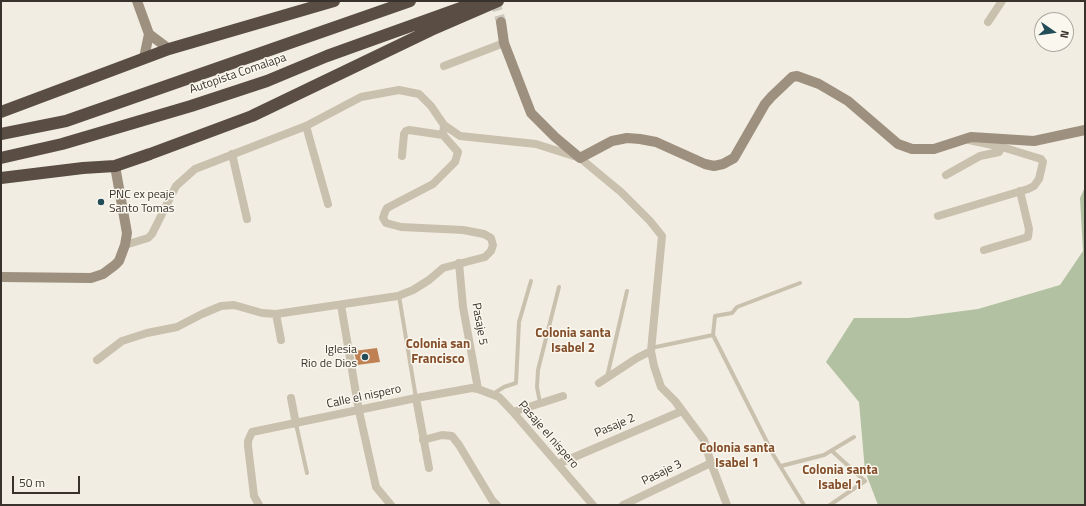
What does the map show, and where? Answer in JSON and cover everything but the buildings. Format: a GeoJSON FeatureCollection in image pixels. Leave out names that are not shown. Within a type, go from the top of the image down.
{"type":"FeatureCollection","features":[{"type":"Feature","properties":{"kind":"highway"},"geometry":{"type":"LineString","coordinates":[[1,112],[169,49],[334,1]]}},
{"type":"Feature","properties":{"kind":"highway","name":"Autopista Comalapa"},"geometry":{"type":"LineString","coordinates":[[1,134],[66,121],[410,1]]}},
{"type":"Feature","properties":{"kind":"highway","name":"Autopista Comalapa"},"geometry":{"type":"LineString","coordinates":[[1,158],[62,144],[191,106],[267,81],[327,56],[480,1]]}},
{"type":"Feature","properties":{"kind":"highway"},"geometry":{"type":"LineString","coordinates":[[1,178],[83,168],[115,166],[252,116],[431,30],[498,1]]}},
{"type":"Feature","properties":{"kind":"street"},"geometry":{"type":"LineString","coordinates":[[137,1],[149,34],[144,58]]}},
{"type":"Feature","properties":{"kind":"street"},"geometry":{"type":"LineString","coordinates":[[988,22],[1002,1]]}},
{"type":"Feature","properties":{"kind":"street"},"geometry":{"type":"LineString","coordinates":[[501,22],[504,43],[531,113],[555,137],[621,192],[650,221],[662,236],[651,350],[654,366],[661,387],[682,410],[704,440],[727,505]]}},
{"type":"Feature","properties":{"kind":"street"},"geometry":{"type":"LineString","coordinates":[[149,34],[169,49]]}},
{"type":"Feature","properties":{"kind":"street"},"geometry":{"type":"LineString","coordinates":[[444,66],[504,43]]}},
{"type":"Feature","properties":{"kind":"street"},"geometry":{"type":"LineString","coordinates":[[125,245],[148,238],[152,234],[176,186],[195,169],[306,126],[361,97],[399,90],[419,94],[431,106],[444,125],[460,136],[536,144],[580,158],[609,142],[627,138],[640,139],[656,142],[706,164],[714,166],[723,164],[734,158],[766,104],[772,96],[794,76],[819,84],[848,101],[898,144],[916,150],[934,149],[978,136],[1034,140],[1085,130]]}},
{"type":"Feature","properties":{"kind":"street"},"geometry":{"type":"LineString","coordinates":[[443,135],[444,125]]}},
{"type":"Feature","properties":{"kind":"street"},"geometry":{"type":"LineString","coordinates":[[306,126],[328,204]]}},
{"type":"Feature","properties":{"kind":"street"},"geometry":{"type":"LineString","coordinates":[[97,360],[122,341],[147,333],[177,327],[202,314],[222,306],[234,305],[262,313],[276,314],[399,296],[413,290],[429,280],[443,268],[485,257],[492,251],[493,245],[490,238],[484,234],[462,230],[401,227],[386,223],[383,218],[384,212],[387,208],[433,184],[455,162],[458,152],[443,135],[406,130],[404,134],[402,156]]}},
{"type":"Feature","properties":{"kind":"street"},"geometry":{"type":"LineString","coordinates":[[938,216],[1028,189],[1034,186],[1039,179],[1043,162],[1041,159],[1002,147],[969,140],[967,138]]}},
{"type":"Feature","properties":{"kind":"street"},"geometry":{"type":"LineString","coordinates":[[946,175],[980,156],[999,152],[1002,147]]}},
{"type":"Feature","properties":{"kind":"street"},"geometry":{"type":"LineString","coordinates":[[232,154],[247,219]]}},
{"type":"Feature","properties":{"kind":"street"},"geometry":{"type":"LineString","coordinates":[[1,277],[91,278],[108,271],[119,261],[125,245],[127,233],[115,166]]}},
{"type":"Feature","properties":{"kind":"street"},"geometry":{"type":"LineString","coordinates":[[984,250],[1028,237],[1029,229],[1020,191]]}},
{"type":"Feature","properties":{"kind":"street","name":"Pasaje 5"},"geometry":{"type":"LineString","coordinates":[[459,263],[463,307],[478,389]]}},
{"type":"Feature","properties":{"kind":"street"},"geometry":{"type":"LineString","coordinates":[[341,305],[359,411],[376,487],[391,505]]}},
{"type":"Feature","properties":{"kind":"street"},"geometry":{"type":"LineString","coordinates":[[276,314],[281,340]]}},
{"type":"Feature","properties":{"kind":"street"},"geometry":{"type":"LineString","coordinates":[[603,381],[651,350]]}},
{"type":"Feature","properties":{"kind":"street","name":"Pasaje el nispero"},"geometry":{"type":"LineString","coordinates":[[478,389],[499,398],[513,412],[593,505]]}},
{"type":"Feature","properties":{"kind":"street","name":"Calle el nispero"},"geometry":{"type":"LineString","coordinates":[[259,505],[254,496],[248,446],[252,432],[416,398],[461,390],[478,389]]}},
{"type":"Feature","properties":{"kind":"street"},"geometry":{"type":"LineString","coordinates":[[513,412],[563,396]]}},
{"type":"Feature","properties":{"kind":"street"},"geometry":{"type":"LineString","coordinates":[[291,398],[296,424]]}},
{"type":"Feature","properties":{"kind":"street"},"geometry":{"type":"LineString","coordinates":[[416,398],[429,468]]}},
{"type":"Feature","properties":{"kind":"street","name":"Pasaje 2"},"geometry":{"type":"LineString","coordinates":[[558,464],[682,410]]}},
{"type":"Feature","properties":{"kind":"street"},"geometry":{"type":"LineString","coordinates":[[424,440],[442,435],[452,436],[492,500],[497,505]]}},
{"type":"Feature","properties":{"kind":"street","name":"Pasaje 3"},"geometry":{"type":"LineString","coordinates":[[623,505],[711,463]]}},
{"type":"Feature","properties":{"kind":"lane"},"geometry":{"type":"LineString","coordinates":[[493,395],[516,383],[519,322],[531,281]]}},
{"type":"Feature","properties":{"kind":"lane"},"geometry":{"type":"LineString","coordinates":[[800,283],[737,307],[732,313],[714,316],[713,335],[774,456],[804,505]]}},
{"type":"Feature","properties":{"kind":"lane"},"geometry":{"type":"LineString","coordinates":[[540,403],[537,387],[538,370],[559,287]]}},
{"type":"Feature","properties":{"kind":"lane"},"geometry":{"type":"LineString","coordinates":[[603,381],[627,291]]}},
{"type":"Feature","properties":{"kind":"lane"},"geometry":{"type":"LineString","coordinates":[[399,296],[416,398]]}},
{"type":"Feature","properties":{"kind":"lane"},"geometry":{"type":"LineString","coordinates":[[651,350],[713,335]]}},
{"type":"Feature","properties":{"kind":"lane"},"geometry":{"type":"LineString","coordinates":[[296,424],[307,473]]}},
{"type":"Feature","properties":{"kind":"lane"},"geometry":{"type":"LineString","coordinates":[[781,466],[824,455],[854,437]]}},
{"type":"Feature","properties":{"kind":"lane"},"geometry":{"type":"LineString","coordinates":[[830,505],[866,482],[832,451]]}},
{"type":"Feature","properties":{"kind":"green space"},"geometry":{"type":"Polygon","coordinates":[[[1085,187],[1085,505],[878,505],[865,471],[859,402],[826,362],[854,318],[909,318],[978,309],[1060,285],[1083,251],[1080,198],[1085,187]]]}},
{"type":"Feature","properties":{"kind":"tunnel"},"geometry":{"type":"LineString","coordinates":[[495,1],[501,22]]}},
{"type":"Feature","properties":{"kind":"place","name":"PNC ex peaje Santo Tomas"},"geometry":{"type":"Point","coordinates":[101,202]}},
{"type":"Feature","properties":{"kind":"place","name":"Iglesia Rio de Dios"},"geometry":{"type":"Point","coordinates":[365,357]}},
{"type":"Feature","properties":{"kind":"district","name":"Colonia santa Isabel 2"},"geometry":{"type":"Point","coordinates":[573,342]}},
{"type":"Feature","properties":{"kind":"district","name":"Colonia san Francisco"},"geometry":{"type":"Point","coordinates":[438,352]}},
{"type":"Feature","properties":{"kind":"district","name":"Colonia santa Isabel 1"},"geometry":{"type":"Point","coordinates":[737,456]}},
{"type":"Feature","properties":{"kind":"district","name":"Colonia santa Isabel 1"},"geometry":{"type":"Point","coordinates":[840,478]}}]}
